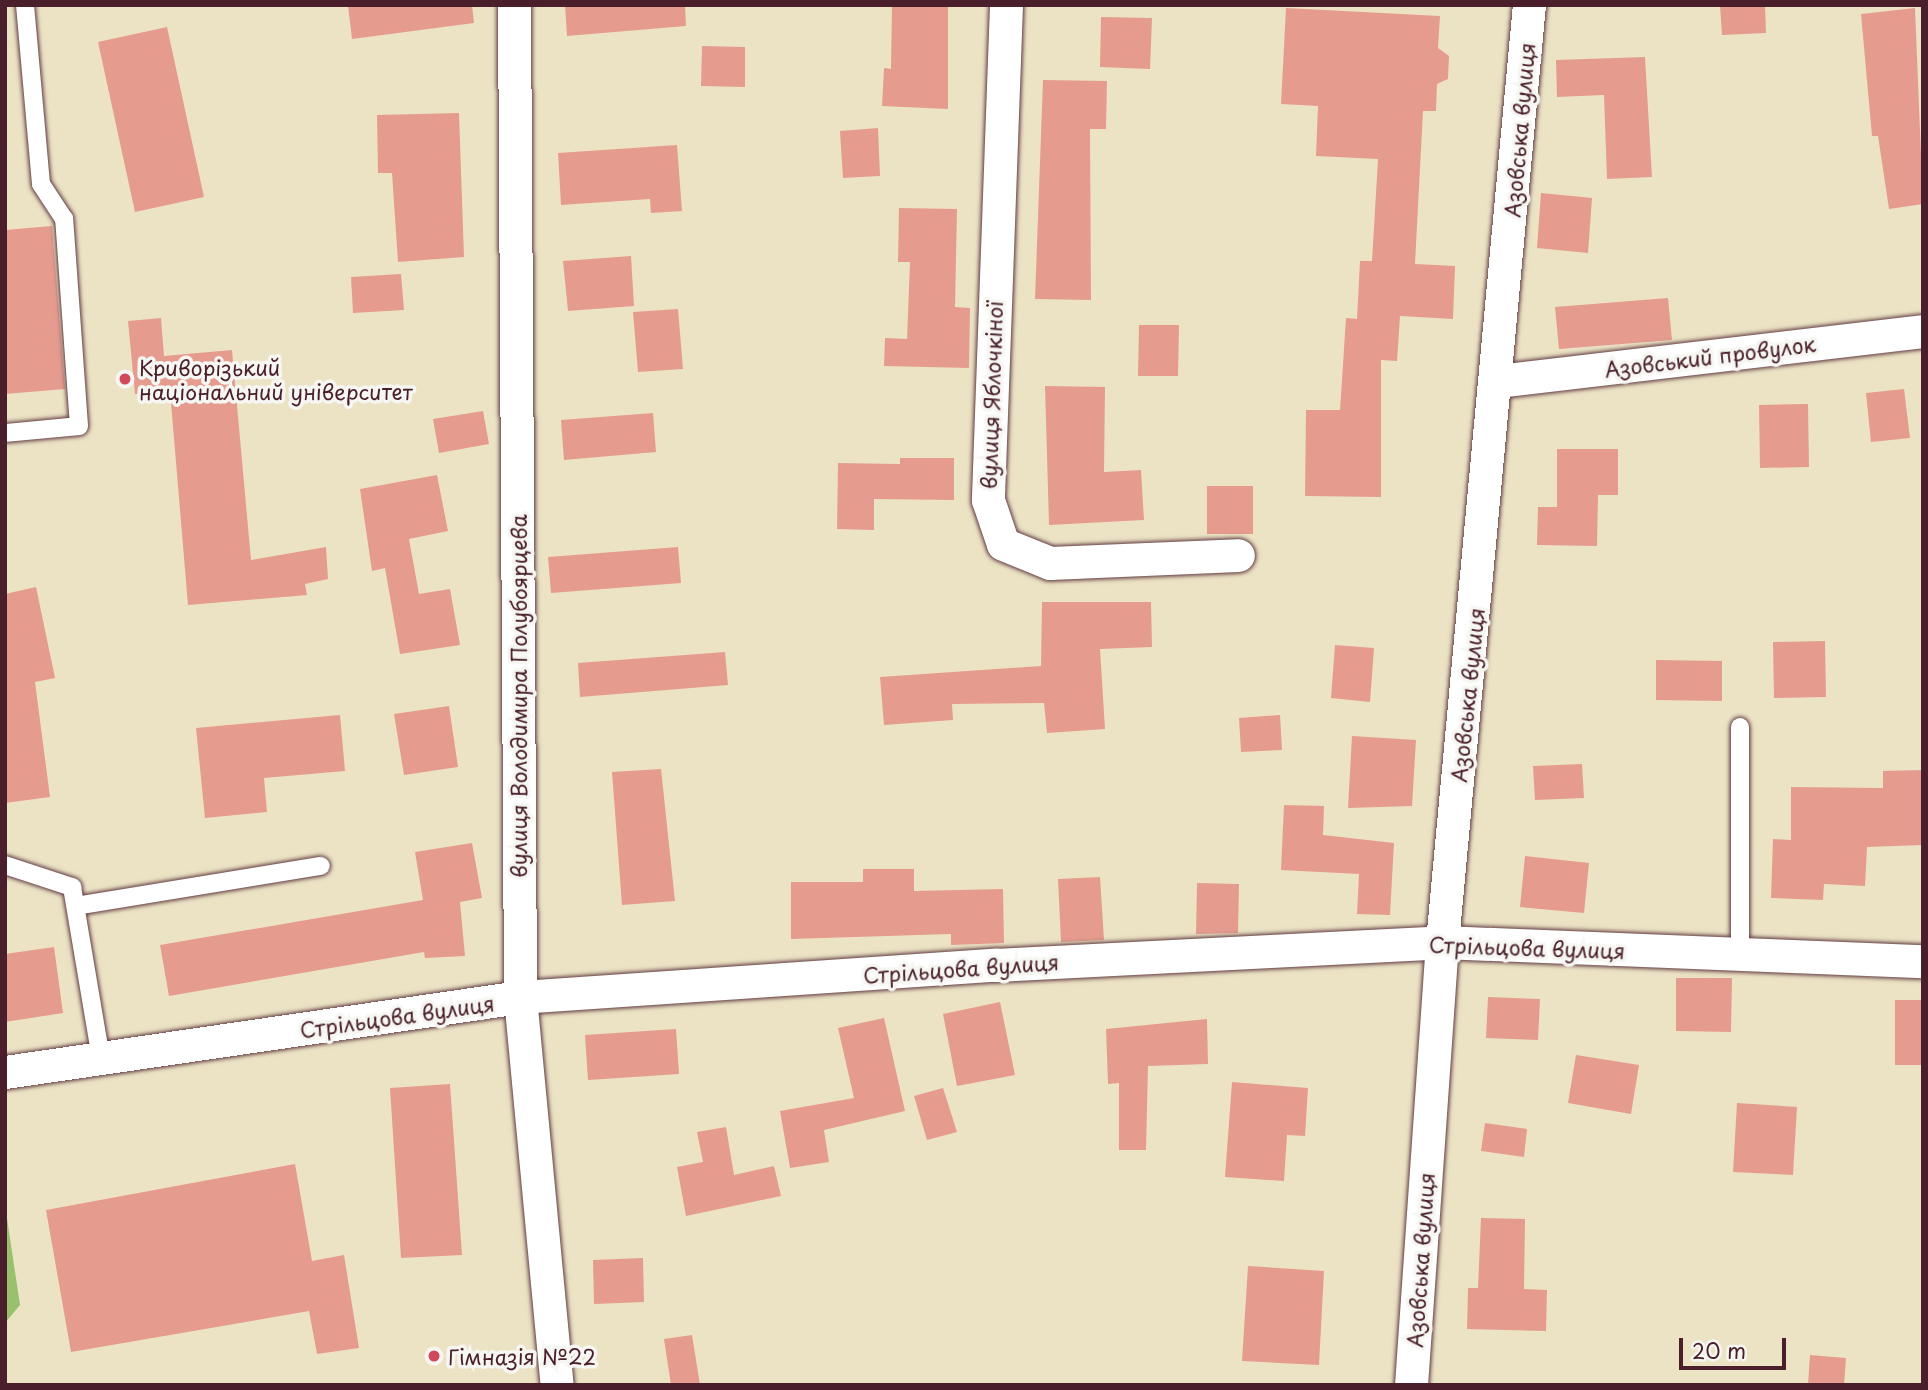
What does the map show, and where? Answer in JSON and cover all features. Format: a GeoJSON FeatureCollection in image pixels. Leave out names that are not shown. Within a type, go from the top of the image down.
{"type":"FeatureCollection","features":[{"type":"Feature","properties":{"kind":"street","name":"вулиця Володимира Полубоярцева"},"geometry":{"type":"LineString","coordinates":[[514,5],[520,997],[557,1385]]}},
{"type":"Feature","properties":{"kind":"street","name":"вулиця Яблочкіної"},"geometry":{"type":"LineString","coordinates":[[1006,5],[988,500],[1003,544],[1050,562],[1238,555]]}},
{"type":"Feature","properties":{"kind":"street","name":"Азовська вулиця"},"geometry":{"type":"LineString","coordinates":[[1411,1385],[1442,942],[1498,381],[1529,5]]}},
{"type":"Feature","properties":{"kind":"street","name":"Азовський провулок"},"geometry":{"type":"LineString","coordinates":[[1498,381],[1923,331]]}},
{"type":"Feature","properties":{"kind":"street","name":"Стрільцова вулиця"},"geometry":{"type":"LineString","coordinates":[[5,1072],[520,997],[1442,942],[1923,961]]}},
{"type":"Feature","properties":{"kind":"lane"},"geometry":{"type":"LineString","coordinates":[[5,433],[79,426],[64,219],[40,184],[26,5]]}},
{"type":"Feature","properties":{"kind":"lane"},"geometry":{"type":"LineString","coordinates":[[1740,727],[1740,955]]}},
{"type":"Feature","properties":{"kind":"lane"},"geometry":{"type":"LineString","coordinates":[[5,865],[72,887],[101,1059]]}},
{"type":"Feature","properties":{"kind":"lane"},"geometry":{"type":"LineString","coordinates":[[76,906],[321,866]]}},
{"type":"Feature","properties":{"kind":"green space"},"geometry":{"type":"Polygon","coordinates":[[[5,1205],[20,1305],[5,1323],[5,1205]]]}},
{"type":"Feature","properties":{"kind":"building"},"geometry":{"type":"Polygon","coordinates":[[[348,5],[472,5],[474,23],[352,39],[348,5]]]}},
{"type":"Feature","properties":{"kind":"building"},"geometry":{"type":"Polygon","coordinates":[[[565,5],[685,5],[686,26],[567,36],[565,5]]]}},
{"type":"Feature","properties":{"kind":"building"},"geometry":{"type":"Polygon","coordinates":[[[892,5],[948,5],[948,109],[882,106],[884,68],[891,69],[892,5]]]}},
{"type":"Feature","properties":{"kind":"building"},"geometry":{"type":"Polygon","coordinates":[[[1720,5],[1765,5],[1766,33],[1722,35],[1720,5]]]}},
{"type":"Feature","properties":{"kind":"building"},"geometry":{"type":"Polygon","coordinates":[[[1286,8],[1440,16],[1438,48],[1449,56],[1448,79],[1437,84],[1436,111],[1423,111],[1415,264],[1455,266],[1453,319],[1400,316],[1397,361],[1381,360],[1381,497],[1305,496],[1306,410],[1340,410],[1346,318],[1357,319],[1360,261],[1372,261],[1378,159],[1316,156],[1318,106],[1281,104],[1286,8]]]}},
{"type":"Feature","properties":{"kind":"building"},"geometry":{"type":"Polygon","coordinates":[[[1915,8],[1923,204],[1889,209],[1878,136],[1872,136],[1861,14],[1915,8]]]}},
{"type":"Feature","properties":{"kind":"building"},"geometry":{"type":"Polygon","coordinates":[[[1101,17],[1152,18],[1150,69],[1100,67],[1101,17]]]}},
{"type":"Feature","properties":{"kind":"building"},"geometry":{"type":"Polygon","coordinates":[[[167,27],[204,197],[135,212],[98,42],[167,27]]]}},
{"type":"Feature","properties":{"kind":"building"},"geometry":{"type":"Polygon","coordinates":[[[702,46],[745,47],[745,87],[701,86],[702,46]]]}},
{"type":"Feature","properties":{"kind":"building"},"geometry":{"type":"Polygon","coordinates":[[[1645,57],[1652,177],[1607,179],[1604,95],[1557,97],[1556,60],[1645,57]]]}},
{"type":"Feature","properties":{"kind":"building"},"geometry":{"type":"Polygon","coordinates":[[[1043,80],[1107,81],[1106,129],[1090,129],[1091,300],[1035,299],[1043,80]]]}},
{"type":"Feature","properties":{"kind":"building"},"geometry":{"type":"Polygon","coordinates":[[[459,113],[464,257],[398,262],[392,173],[378,173],[377,115],[459,113]]]}},
{"type":"Feature","properties":{"kind":"building"},"geometry":{"type":"Polygon","coordinates":[[[878,128],[880,176],[843,178],[840,131],[878,128]]]}},
{"type":"Feature","properties":{"kind":"building"},"geometry":{"type":"Polygon","coordinates":[[[677,145],[682,211],[651,213],[650,199],[561,205],[558,153],[677,145]]]}},
{"type":"Feature","properties":{"kind":"building"},"geometry":{"type":"Polygon","coordinates":[[[1541,193],[1592,198],[1588,253],[1537,248],[1541,193]]]}},
{"type":"Feature","properties":{"kind":"building"},"geometry":{"type":"Polygon","coordinates":[[[899,208],[957,209],[955,307],[970,308],[969,368],[884,366],[885,338],[907,339],[910,262],[898,262],[899,208]]]}},
{"type":"Feature","properties":{"kind":"building"},"geometry":{"type":"Polygon","coordinates":[[[52,226],[65,389],[5,394],[5,230],[52,226]]]}},
{"type":"Feature","properties":{"kind":"building"},"geometry":{"type":"Polygon","coordinates":[[[631,256],[634,306],[568,311],[563,261],[631,256]]]}},
{"type":"Feature","properties":{"kind":"building"},"geometry":{"type":"Polygon","coordinates":[[[401,274],[404,310],[353,313],[351,277],[401,274]]]}},
{"type":"Feature","properties":{"kind":"building"},"geometry":{"type":"Polygon","coordinates":[[[1668,298],[1672,340],[1559,349],[1555,307],[1668,298]]]}},
{"type":"Feature","properties":{"kind":"building"},"geometry":{"type":"Polygon","coordinates":[[[678,309],[683,369],[638,372],[633,312],[678,309]]]}},
{"type":"Feature","properties":{"kind":"building"},"geometry":{"type":"Polygon","coordinates":[[[161,318],[164,356],[232,350],[251,560],[326,547],[328,579],[305,584],[307,595],[188,605],[170,391],[135,394],[128,321],[161,318]]]}},
{"type":"Feature","properties":{"kind":"building"},"geometry":{"type":"Polygon","coordinates":[[[1139,325],[1179,325],[1178,376],[1138,376],[1139,325]]]}},
{"type":"Feature","properties":{"kind":"building"},"geometry":{"type":"Polygon","coordinates":[[[1045,386],[1105,387],[1104,472],[1141,470],[1144,520],[1049,525],[1045,386]]]}},
{"type":"Feature","properties":{"kind":"building"},"geometry":{"type":"Polygon","coordinates":[[[1904,389],[1910,438],[1871,442],[1866,393],[1904,389]]]}},
{"type":"Feature","properties":{"kind":"building"},"geometry":{"type":"Polygon","coordinates":[[[1808,404],[1809,467],[1760,468],[1759,405],[1808,404]]]}},
{"type":"Feature","properties":{"kind":"building"},"geometry":{"type":"Polygon","coordinates":[[[483,411],[489,444],[439,453],[433,419],[483,411]]]}},
{"type":"Feature","properties":{"kind":"building"},"geometry":{"type":"Polygon","coordinates":[[[653,413],[656,452],[564,460],[561,420],[653,413]]]}},
{"type":"Feature","properties":{"kind":"building"},"geometry":{"type":"Polygon","coordinates":[[[1557,449],[1618,449],[1618,495],[1598,495],[1597,546],[1537,545],[1538,507],[1557,507],[1557,449]]]}},
{"type":"Feature","properties":{"kind":"building"},"geometry":{"type":"Polygon","coordinates":[[[900,458],[954,458],[954,500],[874,499],[874,530],[837,529],[838,463],[900,464],[900,458]]]}},
{"type":"Feature","properties":{"kind":"building"},"geometry":{"type":"Polygon","coordinates":[[[437,475],[448,531],[409,539],[419,594],[450,589],[460,645],[400,654],[385,568],[372,571],[360,489],[437,475]]]}},
{"type":"Feature","properties":{"kind":"building"},"geometry":{"type":"Polygon","coordinates":[[[1207,486],[1253,486],[1253,534],[1207,534],[1207,486]]]}},
{"type":"Feature","properties":{"kind":"building"},"geometry":{"type":"Polygon","coordinates":[[[678,547],[681,583],[551,593],[548,557],[678,547]]]}},
{"type":"Feature","properties":{"kind":"building"},"geometry":{"type":"Polygon","coordinates":[[[36,587],[55,678],[35,682],[50,797],[5,803],[5,594],[36,587]]]}},
{"type":"Feature","properties":{"kind":"building"},"geometry":{"type":"Polygon","coordinates":[[[1042,602],[1151,602],[1152,647],[1100,649],[1105,729],[1047,733],[1044,703],[952,704],[953,720],[884,725],[880,677],[1041,666],[1042,602]]]}},
{"type":"Feature","properties":{"kind":"building"},"geometry":{"type":"Polygon","coordinates":[[[1825,641],[1826,697],[1774,698],[1773,642],[1825,641]]]}},
{"type":"Feature","properties":{"kind":"building"},"geometry":{"type":"Polygon","coordinates":[[[1335,645],[1374,648],[1370,702],[1331,698],[1335,645]]]}},
{"type":"Feature","properties":{"kind":"building"},"geometry":{"type":"Polygon","coordinates":[[[725,652],[728,685],[580,697],[578,663],[725,652]]]}},
{"type":"Feature","properties":{"kind":"building"},"geometry":{"type":"Polygon","coordinates":[[[1656,660],[1722,661],[1722,701],[1656,700],[1656,660]]]}},
{"type":"Feature","properties":{"kind":"building"},"geometry":{"type":"Polygon","coordinates":[[[449,706],[458,767],[404,775],[394,714],[449,706]]]}},
{"type":"Feature","properties":{"kind":"building"},"geometry":{"type":"Polygon","coordinates":[[[340,715],[345,771],[264,778],[267,812],[205,818],[196,728],[340,715]]]}},
{"type":"Feature","properties":{"kind":"building"},"geometry":{"type":"Polygon","coordinates":[[[1280,715],[1282,750],[1241,752],[1239,718],[1280,715]]]}},
{"type":"Feature","properties":{"kind":"building"},"geometry":{"type":"Polygon","coordinates":[[[1352,736],[1416,740],[1412,806],[1348,808],[1352,736]]]}},
{"type":"Feature","properties":{"kind":"building"},"geometry":{"type":"Polygon","coordinates":[[[1582,764],[1584,798],[1535,800],[1533,766],[1582,764]]]}},
{"type":"Feature","properties":{"kind":"building"},"geometry":{"type":"Polygon","coordinates":[[[661,769],[675,901],[622,905],[612,772],[661,769]]]}},
{"type":"Feature","properties":{"kind":"building"},"geometry":{"type":"Polygon","coordinates":[[[1923,770],[1923,845],[1867,847],[1865,886],[1824,884],[1823,900],[1771,898],[1773,839],[1791,840],[1791,787],[1883,788],[1883,771],[1923,770]]]}},
{"type":"Feature","properties":{"kind":"building"},"geometry":{"type":"Polygon","coordinates":[[[1284,805],[1324,806],[1323,835],[1394,843],[1390,915],[1357,914],[1359,874],[1281,870],[1284,805]]]}},
{"type":"Feature","properties":{"kind":"building"},"geometry":{"type":"Polygon","coordinates":[[[472,843],[482,898],[460,902],[465,956],[425,958],[424,952],[169,996],[160,945],[423,900],[415,852],[472,843]]]}},
{"type":"Feature","properties":{"kind":"building"},"geometry":{"type":"Polygon","coordinates":[[[1525,856],[1589,863],[1584,913],[1520,907],[1525,856]]]}},
{"type":"Feature","properties":{"kind":"building"},"geometry":{"type":"Polygon","coordinates":[[[863,869],[914,869],[914,891],[1003,889],[1004,943],[951,945],[951,934],[791,939],[791,882],[863,882],[863,869]]]}},
{"type":"Feature","properties":{"kind":"building"},"geometry":{"type":"Polygon","coordinates":[[[1100,877],[1104,940],[1061,942],[1058,879],[1100,877]]]}},
{"type":"Feature","properties":{"kind":"building"},"geometry":{"type":"Polygon","coordinates":[[[1197,883],[1239,884],[1238,933],[1196,934],[1197,883]]]}},
{"type":"Feature","properties":{"kind":"building"},"geometry":{"type":"Polygon","coordinates":[[[54,947],[63,1013],[5,1022],[5,954],[54,947]]]}},
{"type":"Feature","properties":{"kind":"building"},"geometry":{"type":"Polygon","coordinates":[[[1676,978],[1732,978],[1731,1032],[1676,1031],[1676,978]]]}},
{"type":"Feature","properties":{"kind":"building"},"geometry":{"type":"Polygon","coordinates":[[[1488,997],[1540,999],[1538,1040],[1486,1038],[1488,997]]]}},
{"type":"Feature","properties":{"kind":"building"},"geometry":{"type":"Polygon","coordinates":[[[1895,1000],[1923,1000],[1923,1065],[1895,1065],[1895,1000]]]}},
{"type":"Feature","properties":{"kind":"building"},"geometry":{"type":"Polygon","coordinates":[[[1000,1002],[1015,1075],[957,1086],[943,1014],[1000,1002]]]}},
{"type":"Feature","properties":{"kind":"building"},"geometry":{"type":"Polygon","coordinates":[[[884,1018],[905,1111],[824,1130],[829,1162],[790,1168],[780,1111],[854,1098],[838,1028],[884,1018]]]}},
{"type":"Feature","properties":{"kind":"building"},"geometry":{"type":"Polygon","coordinates":[[[1207,1019],[1208,1064],[1148,1066],[1146,1150],[1119,1150],[1119,1083],[1108,1084],[1106,1029],[1207,1019]]]}},
{"type":"Feature","properties":{"kind":"building"},"geometry":{"type":"Polygon","coordinates":[[[676,1029],[679,1074],[588,1080],[585,1035],[676,1029]]]}},
{"type":"Feature","properties":{"kind":"building"},"geometry":{"type":"Polygon","coordinates":[[[1576,1055],[1639,1065],[1631,1114],[1568,1103],[1576,1055]]]}},
{"type":"Feature","properties":{"kind":"building"},"geometry":{"type":"Polygon","coordinates":[[[1232,1082],[1308,1088],[1305,1136],[1287,1135],[1284,1181],[1225,1177],[1232,1082]]]}},
{"type":"Feature","properties":{"kind":"building"},"geometry":{"type":"Polygon","coordinates":[[[450,1084],[462,1255],[401,1258],[390,1088],[450,1084]]]}},
{"type":"Feature","properties":{"kind":"building"},"geometry":{"type":"Polygon","coordinates":[[[943,1088],[957,1132],[927,1140],[914,1096],[943,1088]]]}},
{"type":"Feature","properties":{"kind":"building"},"geometry":{"type":"Polygon","coordinates":[[[1737,1103],[1797,1107],[1793,1175],[1733,1172],[1737,1103]]]}},
{"type":"Feature","properties":{"kind":"building"},"geometry":{"type":"Polygon","coordinates":[[[1485,1123],[1527,1129],[1524,1157],[1481,1151],[1485,1123]]]}},
{"type":"Feature","properties":{"kind":"building"},"geometry":{"type":"Polygon","coordinates":[[[726,1127],[734,1175],[774,1166],[781,1196],[686,1216],[677,1167],[703,1162],[697,1132],[726,1127]]]}},
{"type":"Feature","properties":{"kind":"building"},"geometry":{"type":"Polygon","coordinates":[[[295,1164],[312,1261],[344,1255],[359,1348],[317,1354],[309,1311],[71,1352],[46,1210],[295,1164]]]}},
{"type":"Feature","properties":{"kind":"building"},"geometry":{"type":"Polygon","coordinates":[[[1481,1218],[1525,1219],[1524,1289],[1547,1290],[1546,1331],[1467,1329],[1468,1288],[1478,1288],[1481,1218]]]}},
{"type":"Feature","properties":{"kind":"building"},"geometry":{"type":"Polygon","coordinates":[[[643,1258],[644,1302],[594,1304],[593,1260],[643,1258]]]}},
{"type":"Feature","properties":{"kind":"building"},"geometry":{"type":"Polygon","coordinates":[[[1248,1266],[1324,1271],[1319,1365],[1242,1361],[1248,1266]]]}},
{"type":"Feature","properties":{"kind":"building"},"geometry":{"type":"Polygon","coordinates":[[[692,1335],[700,1385],[671,1385],[664,1339],[692,1335]]]}},
{"type":"Feature","properties":{"kind":"building"},"geometry":{"type":"Polygon","coordinates":[[[1810,1355],[1846,1358],[1844,1385],[1808,1385],[1810,1355]]]}},
{"type":"Feature","properties":{"kind":"place","name":"Криворізький національний університет"},"geometry":{"type":"Point","coordinates":[125,379]}},
{"type":"Feature","properties":{"kind":"place","name":"Гімназія №22"},"geometry":{"type":"Point","coordinates":[434,1356]}}]}
